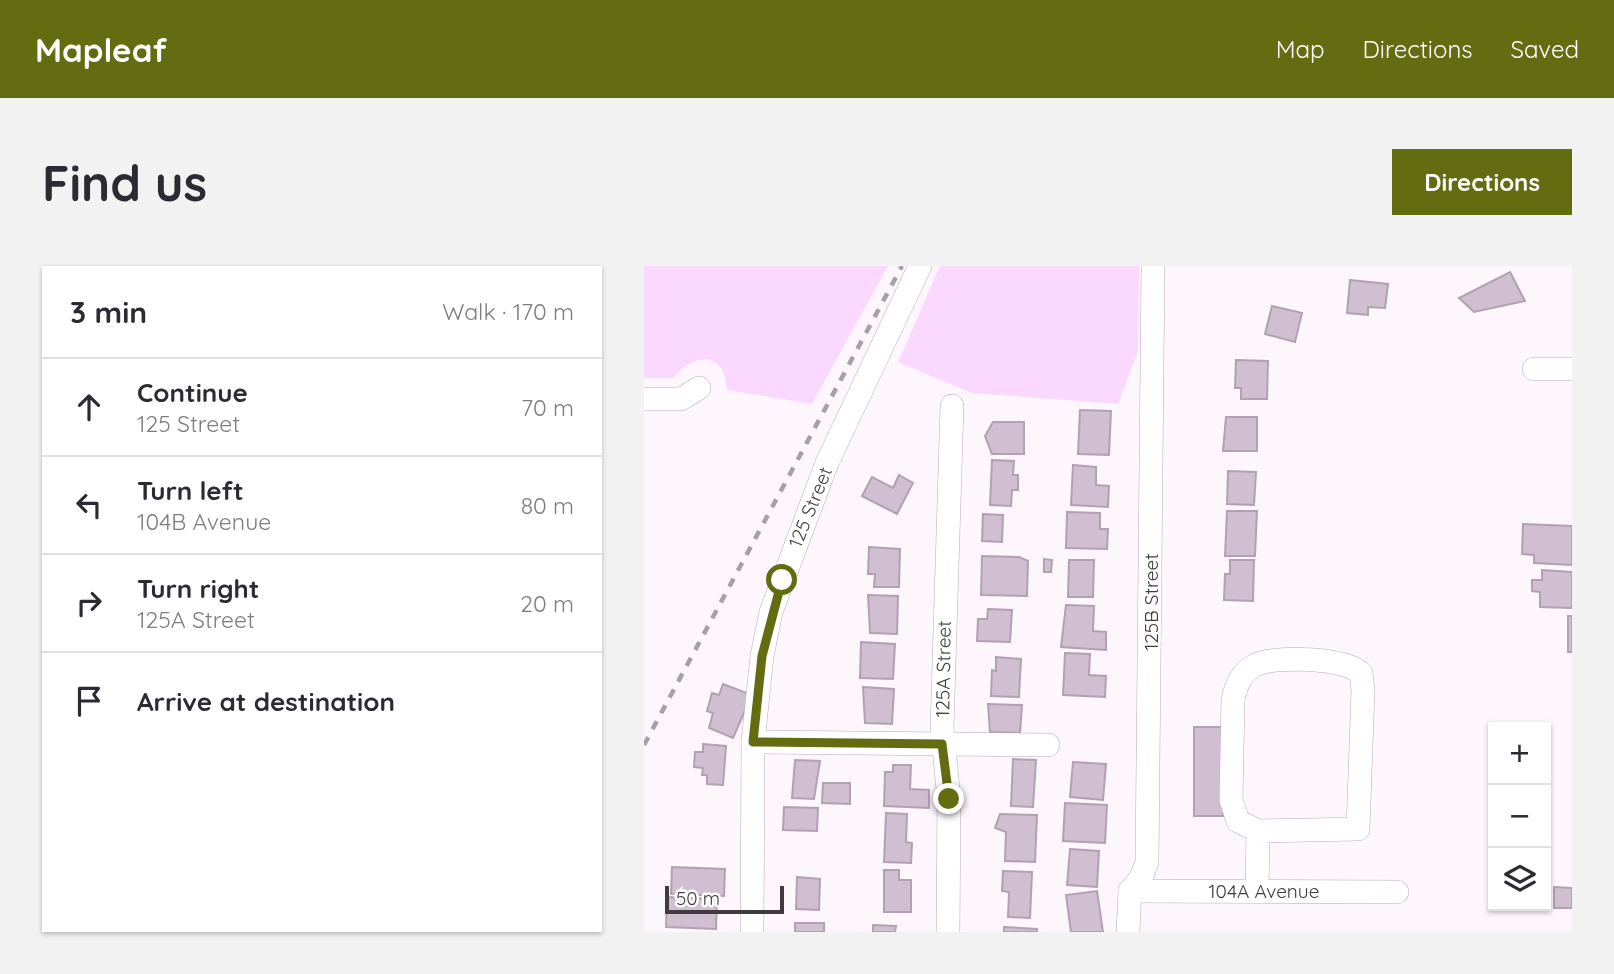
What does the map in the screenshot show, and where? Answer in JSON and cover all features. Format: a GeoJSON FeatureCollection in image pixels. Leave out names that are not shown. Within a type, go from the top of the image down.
{"type":"FeatureCollection","features":[{"type":"Feature","properties":{"kind":"street","name":"125 Street"},"geometry":{"type":"LineString","coordinates":[[752,932],[753,742],[762,656],[776,595],[827,463],[920,266]]}},
{"type":"Feature","properties":{"kind":"street","name":"125B Street"},"geometry":{"type":"LineString","coordinates":[[1128,932],[1130,891],[1141,878],[1147,863],[1153,266]]}},
{"type":"Feature","properties":{"kind":"street"},"geometry":{"type":"LineString","coordinates":[[1534,369],[1572,369]]}},
{"type":"Feature","properties":{"kind":"street"},"geometry":{"type":"LineString","coordinates":[[644,399],[681,399],[699,388]]}},
{"type":"Feature","properties":{"kind":"street","name":"125A Street"},"geometry":{"type":"LineString","coordinates":[[948,932],[949,799],[942,744],[952,406]]}},
{"type":"Feature","properties":{"kind":"street"},"geometry":{"type":"LineString","coordinates":[[1267,661],[1339,662],[1352,665],[1361,673],[1363,691],[1358,829],[1258,831],[1238,821],[1231,800],[1233,700],[1236,686],[1243,674],[1267,661]]}},
{"type":"Feature","properties":{"kind":"street"},"geometry":{"type":"LineString","coordinates":[[753,742],[1048,745]]}},
{"type":"Feature","properties":{"kind":"street"},"geometry":{"type":"LineString","coordinates":[[1257,891],[1258,831]]}},
{"type":"Feature","properties":{"kind":"street","name":"104A Avenue"},"geometry":{"type":"LineString","coordinates":[[1130,891],[1397,892]]}},
{"type":"Feature","properties":{"kind":"shaded area"},"geometry":{"type":"Polygon","coordinates":[[[644,266],[888,266],[812,404],[727,390],[721,368],[715,362],[707,360],[690,363],[673,378],[644,378],[644,266]]]}},
{"type":"Feature","properties":{"kind":"shaded area"},"geometry":{"type":"Polygon","coordinates":[[[940,266],[1139,266],[1138,351],[1118,404],[972,393],[898,362],[940,266]]]}},
{"type":"Feature","properties":{"kind":"building"},"geometry":{"type":"Polygon","coordinates":[[[1510,272],[1525,301],[1474,312],[1459,298],[1510,272]]]}},
{"type":"Feature","properties":{"kind":"building"},"geometry":{"type":"Polygon","coordinates":[[[1350,280],[1388,284],[1385,308],[1368,307],[1368,315],[1347,313],[1350,280]]]}},
{"type":"Feature","properties":{"kind":"building"},"geometry":{"type":"Polygon","coordinates":[[[1272,306],[1302,313],[1295,342],[1265,334],[1272,306]]]}},
{"type":"Feature","properties":{"kind":"building"},"geometry":{"type":"Polygon","coordinates":[[[1236,360],[1268,361],[1267,399],[1241,399],[1241,388],[1235,388],[1236,360]]]}},
{"type":"Feature","properties":{"kind":"building"},"geometry":{"type":"Polygon","coordinates":[[[1080,410],[1111,411],[1109,455],[1078,454],[1080,410]]]}},
{"type":"Feature","properties":{"kind":"building"},"geometry":{"type":"Polygon","coordinates":[[[1226,417],[1257,417],[1257,451],[1223,451],[1226,417]]]}},
{"type":"Feature","properties":{"kind":"building"},"geometry":{"type":"Polygon","coordinates":[[[993,422],[1024,422],[1024,454],[992,454],[985,436],[993,422]]]}},
{"type":"Feature","properties":{"kind":"building"},"geometry":{"type":"Polygon","coordinates":[[[992,460],[1014,461],[1013,475],[1018,475],[1018,490],[1012,490],[1011,506],[990,505],[992,460]]]}},
{"type":"Feature","properties":{"kind":"building"},"geometry":{"type":"Polygon","coordinates":[[[1073,465],[1096,467],[1096,485],[1109,486],[1108,507],[1071,505],[1073,465]]]}},
{"type":"Feature","properties":{"kind":"building"},"geometry":{"type":"Polygon","coordinates":[[[1228,471],[1256,472],[1254,505],[1227,504],[1228,471]]]}},
{"type":"Feature","properties":{"kind":"building"},"geometry":{"type":"Polygon","coordinates":[[[899,475],[913,483],[897,514],[862,496],[872,477],[893,488],[899,475]]]}},
{"type":"Feature","properties":{"kind":"building"},"geometry":{"type":"Polygon","coordinates":[[[1227,511],[1257,511],[1255,556],[1225,556],[1227,511]]]}},
{"type":"Feature","properties":{"kind":"building"},"geometry":{"type":"Polygon","coordinates":[[[1067,512],[1100,513],[1100,529],[1108,529],[1107,549],[1066,548],[1067,512]]]}},
{"type":"Feature","properties":{"kind":"building"},"geometry":{"type":"Polygon","coordinates":[[[983,514],[1003,515],[1002,542],[982,541],[983,514]]]}},
{"type":"Feature","properties":{"kind":"building"},"geometry":{"type":"Polygon","coordinates":[[[1523,524],[1572,526],[1572,565],[1534,563],[1534,555],[1522,554],[1523,524]]]}},
{"type":"Feature","properties":{"kind":"building"},"geometry":{"type":"Polygon","coordinates":[[[869,547],[900,549],[899,587],[874,587],[875,574],[868,574],[869,547]]]}},
{"type":"Feature","properties":{"kind":"building"},"geometry":{"type":"Polygon","coordinates":[[[982,556],[1019,557],[1028,561],[1027,596],[981,595],[982,556]]]}},
{"type":"Feature","properties":{"kind":"building"},"geometry":{"type":"Polygon","coordinates":[[[1044,559],[1052,560],[1051,572],[1044,572],[1044,559]]]}},
{"type":"Feature","properties":{"kind":"building"},"geometry":{"type":"Polygon","coordinates":[[[1069,560],[1094,560],[1093,597],[1068,597],[1069,560]]]}},
{"type":"Feature","properties":{"kind":"building"},"geometry":{"type":"Polygon","coordinates":[[[1230,560],[1254,560],[1253,601],[1224,600],[1225,574],[1230,574],[1230,560]]]}},
{"type":"Feature","properties":{"kind":"building"},"geometry":{"type":"Polygon","coordinates":[[[1542,570],[1572,572],[1572,608],[1540,607],[1540,592],[1532,591],[1532,580],[1542,580],[1542,570]]]}},
{"type":"Feature","properties":{"kind":"building"},"geometry":{"type":"Polygon","coordinates":[[[868,595],[898,596],[897,634],[870,633],[868,595]]]}},
{"type":"Feature","properties":{"kind":"building"},"geometry":{"type":"Polygon","coordinates":[[[1066,605],[1094,606],[1093,631],[1106,632],[1106,650],[1061,647],[1066,605]]]}},
{"type":"Feature","properties":{"kind":"building"},"geometry":{"type":"Polygon","coordinates":[[[988,609],[1012,610],[1010,642],[977,641],[978,619],[987,619],[988,609]]]}},
{"type":"Feature","properties":{"kind":"building"},"geometry":{"type":"Polygon","coordinates":[[[1568,616],[1572,616],[1572,652],[1568,652],[1568,616]]]}},
{"type":"Feature","properties":{"kind":"building"},"geometry":{"type":"Polygon","coordinates":[[[861,642],[895,644],[893,679],[860,678],[861,642]]]}},
{"type":"Feature","properties":{"kind":"building"},"geometry":{"type":"Polygon","coordinates":[[[1065,653],[1090,654],[1089,675],[1106,676],[1105,697],[1063,695],[1065,653]]]}},
{"type":"Feature","properties":{"kind":"building"},"geometry":{"type":"Polygon","coordinates":[[[996,657],[1021,659],[1019,697],[991,696],[992,670],[996,671],[996,657]]]}},
{"type":"Feature","properties":{"kind":"building"},"geometry":{"type":"Polygon","coordinates":[[[723,684],[752,695],[733,738],[709,728],[713,713],[707,711],[712,693],[719,695],[723,684]]]}},
{"type":"Feature","properties":{"kind":"building"},"geometry":{"type":"Polygon","coordinates":[[[863,687],[894,689],[892,724],[865,723],[863,687]]]}},
{"type":"Feature","properties":{"kind":"building"},"geometry":{"type":"Polygon","coordinates":[[[988,704],[1022,705],[1020,733],[990,732],[988,704]]]}},
{"type":"Feature","properties":{"kind":"building"},"geometry":{"type":"Polygon","coordinates":[[[1194,727],[1225,727],[1223,816],[1194,816],[1194,727]]]}},
{"type":"Feature","properties":{"kind":"building"},"geometry":{"type":"Polygon","coordinates":[[[703,744],[726,746],[723,785],[707,784],[707,775],[702,775],[703,768],[694,767],[695,752],[703,752],[703,744]]]}},
{"type":"Feature","properties":{"kind":"building"},"geometry":{"type":"Polygon","coordinates":[[[1013,759],[1036,760],[1033,807],[1011,806],[1013,759]]]}},
{"type":"Feature","properties":{"kind":"building"},"geometry":{"type":"Polygon","coordinates":[[[795,760],[820,761],[814,799],[792,798],[795,760]]]}},
{"type":"Feature","properties":{"kind":"building"},"geometry":{"type":"Polygon","coordinates":[[[1073,762],[1106,764],[1103,800],[1070,797],[1073,762]]]}},
{"type":"Feature","properties":{"kind":"building"},"geometry":{"type":"Polygon","coordinates":[[[893,765],[911,765],[910,789],[929,790],[929,808],[884,806],[885,772],[893,772],[893,765]]]}},
{"type":"Feature","properties":{"kind":"building"},"geometry":{"type":"Polygon","coordinates":[[[823,783],[850,783],[850,804],[822,803],[823,783]]]}},
{"type":"Feature","properties":{"kind":"building"},"geometry":{"type":"Polygon","coordinates":[[[1065,803],[1107,805],[1105,843],[1063,841],[1065,803]]]}},
{"type":"Feature","properties":{"kind":"building"},"geometry":{"type":"Polygon","coordinates":[[[784,807],[818,808],[817,831],[783,830],[784,807]]]}},
{"type":"Feature","properties":{"kind":"building"},"geometry":{"type":"Polygon","coordinates":[[[886,813],[907,814],[906,842],[912,843],[911,863],[884,862],[886,813]]]}},
{"type":"Feature","properties":{"kind":"building"},"geometry":{"type":"Polygon","coordinates":[[[1000,814],[1037,815],[1035,862],[1005,861],[1006,832],[995,828],[1000,814]]]}},
{"type":"Feature","properties":{"kind":"building"},"geometry":{"type":"Polygon","coordinates":[[[1070,849],[1099,851],[1097,887],[1067,885],[1070,849]]]}},
{"type":"Feature","properties":{"kind":"building"},"geometry":{"type":"Polygon","coordinates":[[[672,867],[725,869],[724,896],[671,894],[672,867]]]}},
{"type":"Feature","properties":{"kind":"building"},"geometry":{"type":"Polygon","coordinates":[[[884,870],[899,870],[899,880],[911,880],[911,912],[884,912],[884,870]]]}},
{"type":"Feature","properties":{"kind":"building"},"geometry":{"type":"Polygon","coordinates":[[[1003,871],[1032,872],[1030,918],[1008,917],[1009,892],[1002,891],[1003,871]]]}},
{"type":"Feature","properties":{"kind":"building"},"geometry":{"type":"Polygon","coordinates":[[[797,877],[820,879],[819,910],[796,909],[797,877]]]}},
{"type":"Feature","properties":{"kind":"building"},"geometry":{"type":"Polygon","coordinates":[[[1554,887],[1572,888],[1572,908],[1554,908],[1554,887]]]}},
{"type":"Feature","properties":{"kind":"building"},"geometry":{"type":"Polygon","coordinates":[[[1097,891],[1103,932],[1071,932],[1066,895],[1097,891]]]}},
{"type":"Feature","properties":{"kind":"building"},"geometry":{"type":"Polygon","coordinates":[[[667,897],[717,899],[716,929],[666,927],[667,897]]]}},
{"type":"Feature","properties":{"kind":"building"},"geometry":{"type":"Polygon","coordinates":[[[795,923],[824,923],[824,932],[795,932],[795,923]]]}},
{"type":"Feature","properties":{"kind":"building"},"geometry":{"type":"Polygon","coordinates":[[[873,925],[896,926],[895,932],[873,932],[873,925]]]}},
{"type":"Feature","properties":{"kind":"building"},"geometry":{"type":"Polygon","coordinates":[[[1004,927],[1037,929],[1037,932],[1004,932],[1004,927]]]}},
{"type":"Feature","properties":{"kind":"railway"},"geometry":{"type":"LineString","coordinates":[[644,745],[902,266]]}},
{"type":"Feature","properties":{"kind":"route"},"geometry":{"type":"LineString","coordinates":[[782,580],[771,612],[762,656],[753,742],[942,744],[949,799]]}}]}
